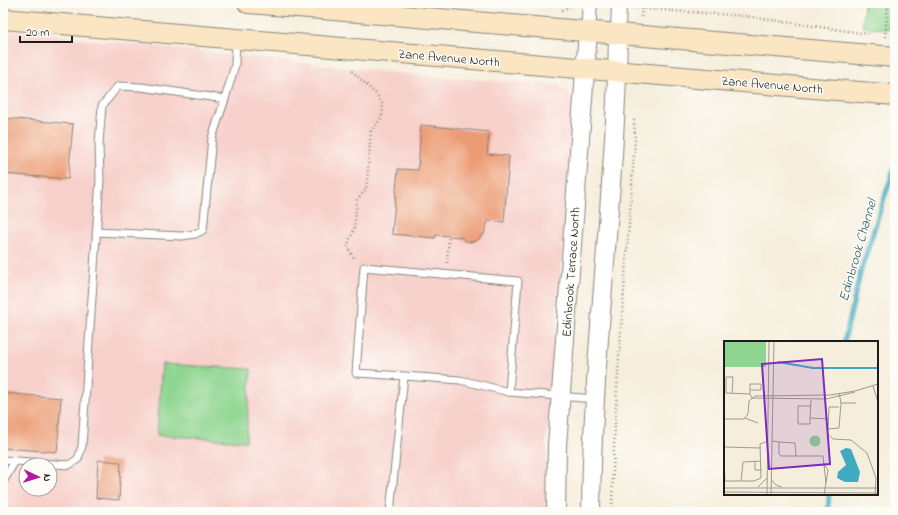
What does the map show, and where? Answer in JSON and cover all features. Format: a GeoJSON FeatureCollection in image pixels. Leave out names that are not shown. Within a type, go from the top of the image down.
{"type":"FeatureCollection","features":[{"type":"Feature","properties":{"kind":"main road"},"geometry":{"type":"LineString","coordinates":[[248,3],[895,58]]}},
{"type":"Feature","properties":{"kind":"main road","name":"Zane Avenue North"},"geometry":{"type":"LineString","coordinates":[[3,18],[895,95]]}},
{"type":"Feature","properties":{"kind":"street"},"geometry":{"type":"LineString","coordinates":[[588,32],[590,3]]}},
{"type":"Feature","properties":{"kind":"street"},"geometry":{"type":"LineString","coordinates":[[591,512],[595,399],[618,71],[619,3]]}},
{"type":"Feature","properties":{"kind":"street","name":"Edinbrook Terrace North"},"geometry":{"type":"LineString","coordinates":[[556,512],[557,446],[588,32]]}},
{"type":"Feature","properties":{"kind":"lane"},"geometry":{"type":"LineString","coordinates":[[96,232],[182,236],[195,234],[203,230],[212,138],[234,65],[236,39]]}},
{"type":"Feature","properties":{"kind":"lane"},"geometry":{"type":"LineString","coordinates":[[3,460],[69,465],[78,460],[82,446],[96,232],[102,106],[118,86],[224,99]]}},
{"type":"Feature","properties":{"kind":"lane"},"geometry":{"type":"LineString","coordinates":[[509,392],[518,281],[364,267],[356,373],[460,380],[509,392],[595,399]]}},
{"type":"Feature","properties":{"kind":"lane"},"geometry":{"type":"LineString","coordinates":[[390,512],[404,376]]}},
{"type":"Feature","properties":{"kind":"lane"},"geometry":{"type":"LineString","coordinates":[[3,482],[14,461]]}},
{"type":"Feature","properties":{"kind":"path"},"geometry":{"type":"LineString","coordinates":[[885,37],[888,3]]}},
{"type":"Feature","properties":{"kind":"path"},"geometry":{"type":"LineString","coordinates":[[634,8],[745,16],[871,35]]}},
{"type":"Feature","properties":{"kind":"path"},"geometry":{"type":"LineString","coordinates":[[642,8],[642,14]]}},
{"type":"Feature","properties":{"kind":"path"},"geometry":{"type":"LineString","coordinates":[[878,36],[890,37]]}},
{"type":"Feature","properties":{"kind":"path"},"geometry":{"type":"LineString","coordinates":[[352,71],[381,100],[383,111],[382,117],[371,131],[367,182],[364,192],[357,200],[354,230],[348,247],[354,259],[364,267]]}},
{"type":"Feature","properties":{"kind":"path"},"geometry":{"type":"LineString","coordinates":[[612,512],[613,460],[635,140],[633,112]]}},
{"type":"Feature","properties":{"kind":"path"},"geometry":{"type":"LineString","coordinates":[[446,274],[449,236]]}},
{"type":"Feature","properties":{"kind":"shaded area"},"geometry":{"type":"Polygon","coordinates":[[[3,30],[433,77],[559,85],[569,93],[575,106],[546,444],[549,512],[3,512],[3,30]]]}},
{"type":"Feature","properties":{"kind":"green space"},"geometry":{"type":"Polygon","coordinates":[[[864,3],[895,3],[895,30],[862,27],[864,3]]]}},
{"type":"Feature","properties":{"kind":"green space"},"geometry":{"type":"Polygon","coordinates":[[[162,364],[251,369],[246,441],[157,435],[162,364]]]}},
{"type":"Feature","properties":{"kind":"building"},"geometry":{"type":"Polygon","coordinates":[[[3,118],[73,124],[68,179],[3,174],[3,118]]]}},
{"type":"Feature","properties":{"kind":"building"},"geometry":{"type":"Polygon","coordinates":[[[421,125],[489,132],[487,154],[509,156],[504,222],[488,221],[484,234],[476,241],[468,242],[460,237],[449,236],[436,235],[435,238],[392,234],[398,169],[418,170],[421,125]]]}},
{"type":"Feature","properties":{"kind":"building"},"geometry":{"type":"Polygon","coordinates":[[[3,393],[61,398],[57,452],[3,448],[3,393]]]}},
{"type":"Feature","properties":{"kind":"building"},"geometry":{"type":"Polygon","coordinates":[[[98,460],[121,462],[119,500],[96,498],[98,460]]]}},
{"type":"Feature","properties":{"kind":"waterway","name":"Edinbrook Channel"},"geometry":{"type":"LineString","coordinates":[[844,341],[861,270],[895,165]]}},
{"type":"Feature","properties":{"kind":"waterway","name":"Edinbrook Channel"},"geometry":{"type":"LineString","coordinates":[[828,512],[829,495]]}}]}
